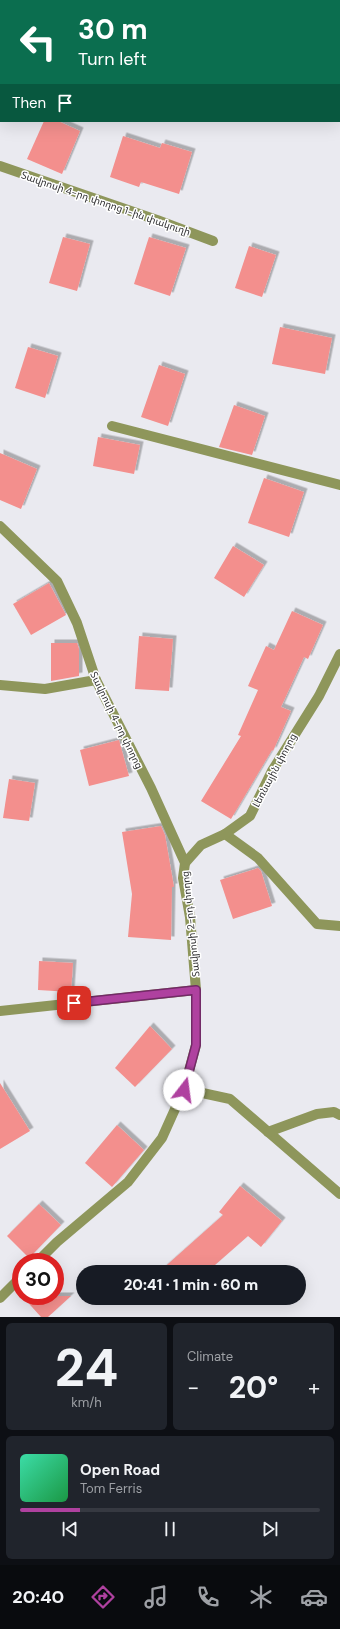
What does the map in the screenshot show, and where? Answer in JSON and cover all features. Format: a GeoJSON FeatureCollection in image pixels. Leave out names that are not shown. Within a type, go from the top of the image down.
{"type":"FeatureCollection","features":[{"type":"Feature","properties":{"kind":"street","name":"Տավրոսի 4-րդ փողոց 1-ին փակուղի"},"geometry":{"type":"LineString","coordinates":[[0,166],[157,220],[213,241]]}},
{"type":"Feature","properties":{"kind":"street"},"geometry":{"type":"LineString","coordinates":[[112,426],[340,485]]}},
{"type":"Feature","properties":{"kind":"street","name":"Տավրոսի 4-րդ փողոց"},"geometry":{"type":"LineString","coordinates":[[0,526],[57,581],[77,623],[96,680],[151,788],[184,863]]}},
{"type":"Feature","properties":{"kind":"street","name":"Լեռնային փողոց"},"geometry":{"type":"LineString","coordinates":[[184,863],[202,845],[225,834],[250,816],[272,771],[318,696],[340,654]]}},
{"type":"Feature","properties":{"kind":"street"},"geometry":{"type":"LineString","coordinates":[[0,685],[45,689],[96,680]]}},
{"type":"Feature","properties":{"kind":"street"},"geometry":{"type":"LineString","coordinates":[[225,834],[258,858],[317,924],[340,926]]}},
{"type":"Feature","properties":{"kind":"street","name":"Տավրոսի 2-րդ փողոց"},"geometry":{"type":"LineString","coordinates":[[46,1253],[128,1182],[162,1138],[184,1090],[196,1045],[196,990],[190,917],[183,878],[184,863]]}},
{"type":"Feature","properties":{"kind":"street"},"geometry":{"type":"LineString","coordinates":[[0,1011],[196,990]]}},
{"type":"Feature","properties":{"kind":"street"},"geometry":{"type":"LineString","coordinates":[[184,1090],[230,1099],[340,1194]]}},
{"type":"Feature","properties":{"kind":"street"},"geometry":{"type":"LineString","coordinates":[[268,1132],[317,1114],[334,1112],[340,1115]]}},
{"type":"Feature","properties":{"kind":"street"},"geometry":{"type":"LineString","coordinates":[[0,1298],[12,1286]]}},
{"type":"Feature","properties":{"kind":"building"},"geometry":{"type":"Polygon","coordinates":[[[44,122],[60,122],[80,131],[62,174],[27,159],[44,122]]]}},
{"type":"Feature","properties":{"kind":"building"},"geometry":{"type":"Polygon","coordinates":[[[123,136],[160,148],[162,143],[192,152],[179,194],[141,182],[139,187],[110,177],[123,136]]]}},
{"type":"Feature","properties":{"kind":"building"},"geometry":{"type":"Polygon","coordinates":[[[63,237],[90,244],[77,291],[49,283],[63,237]]]}},
{"type":"Feature","properties":{"kind":"building"},"geometry":{"type":"Polygon","coordinates":[[[149,237],[186,248],[170,296],[134,284],[149,237]]]}},
{"type":"Feature","properties":{"kind":"building"},"geometry":{"type":"Polygon","coordinates":[[[249,246],[276,255],[262,297],[235,288],[249,246]]]}},
{"type":"Feature","properties":{"kind":"building"},"geometry":{"type":"Polygon","coordinates":[[[280,327],[332,338],[325,374],[272,364],[280,327]]]}},
{"type":"Feature","properties":{"kind":"building"},"geometry":{"type":"Polygon","coordinates":[[[28,347],[58,356],[45,398],[15,388],[28,347]]]}},
{"type":"Feature","properties":{"kind":"building"},"geometry":{"type":"Polygon","coordinates":[[[159,365],[185,374],[168,426],[141,417],[159,365]]]}},
{"type":"Feature","properties":{"kind":"building"},"geometry":{"type":"Polygon","coordinates":[[[234,405],[265,416],[252,455],[219,447],[234,405]]]}},
{"type":"Feature","properties":{"kind":"building"},"geometry":{"type":"Polygon","coordinates":[[[98,437],[140,445],[134,474],[93,466],[98,437]]]}},
{"type":"Feature","properties":{"kind":"building"},"geometry":{"type":"Polygon","coordinates":[[[0,453],[37,469],[21,509],[0,500],[0,453]]]}},
{"type":"Feature","properties":{"kind":"building"},"geometry":{"type":"Polygon","coordinates":[[[264,478],[304,492],[289,537],[248,523],[264,478]]]}},
{"type":"Feature","properties":{"kind":"building"},"geometry":{"type":"Polygon","coordinates":[[[233,546],[264,565],[244,597],[214,578],[233,546]]]}},
{"type":"Feature","properties":{"kind":"building"},"geometry":{"type":"Polygon","coordinates":[[[49,583],[66,615],[31,635],[13,604],[49,583]]]}},
{"type":"Feature","properties":{"kind":"building"},"geometry":{"type":"Polygon","coordinates":[[[292,611],[323,625],[308,659],[304,657],[281,707],[291,711],[273,751],[272,750],[231,819],[201,801],[241,736],[238,735],[258,690],[248,686],[266,646],[274,650],[292,611]]]}},
{"type":"Feature","properties":{"kind":"building"},"geometry":{"type":"Polygon","coordinates":[[[139,636],[173,639],[169,691],[135,689],[139,636]]]}},
{"type":"Feature","properties":{"kind":"building"},"geometry":{"type":"Polygon","coordinates":[[[51,643],[77,643],[79,649],[79,676],[51,681],[51,643]]]}},
{"type":"Feature","properties":{"kind":"building"},"geometry":{"type":"Polygon","coordinates":[[[119,740],[129,776],[89,786],[80,750],[119,740]]]}},
{"type":"Feature","properties":{"kind":"building"},"geometry":{"type":"Polygon","coordinates":[[[9,779],[35,783],[29,821],[3,818],[9,779]]]}},
{"type":"Feature","properties":{"kind":"building"},"geometry":{"type":"Polygon","coordinates":[[[161,826],[165,835],[174,887],[172,887],[171,940],[128,937],[132,894],[122,832],[161,826]]]}},
{"type":"Feature","properties":{"kind":"building"},"geometry":{"type":"Polygon","coordinates":[[[258,868],[261,871],[272,906],[233,919],[220,880],[258,868]]]}},
{"type":"Feature","properties":{"kind":"building"},"geometry":{"type":"Polygon","coordinates":[[[39,961],[73,963],[71,992],[38,990],[39,961]]]}},
{"type":"Feature","properties":{"kind":"building"},"geometry":{"type":"Polygon","coordinates":[[[150,1026],[172,1049],[135,1087],[115,1068],[150,1026]]]}},
{"type":"Feature","properties":{"kind":"building"},"geometry":{"type":"Polygon","coordinates":[[[0,1083],[30,1131],[0,1149],[0,1083]]]}},
{"type":"Feature","properties":{"kind":"building"},"geometry":{"type":"Polygon","coordinates":[[[117,1125],[144,1150],[112,1187],[85,1163],[117,1125]]]}},
{"type":"Feature","properties":{"kind":"building"},"geometry":{"type":"Polygon","coordinates":[[[240,1186],[282,1221],[261,1247],[248,1236],[215,1265],[167,1265],[223,1215],[219,1212],[240,1186]]]}},
{"type":"Feature","properties":{"kind":"building"},"geometry":{"type":"Polygon","coordinates":[[[39,1204],[61,1225],[34,1253],[24,1253],[7,1236],[39,1204]]]}},
{"type":"Feature","properties":{"kind":"building"},"geometry":{"type":"Polygon","coordinates":[[[64,1296],[71,1296],[64,1302],[64,1296]]]}},
{"type":"Feature","properties":{"kind":"building"},"geometry":{"type":"Polygon","coordinates":[[[30,1305],[61,1305],[48,1317],[41,1317],[30,1305]]]}},
{"type":"Feature","properties":{"kind":"route"},"geometry":{"type":"LineString","coordinates":[[74,1003],[196,990],[196,1045],[184,1090]]}}]}
